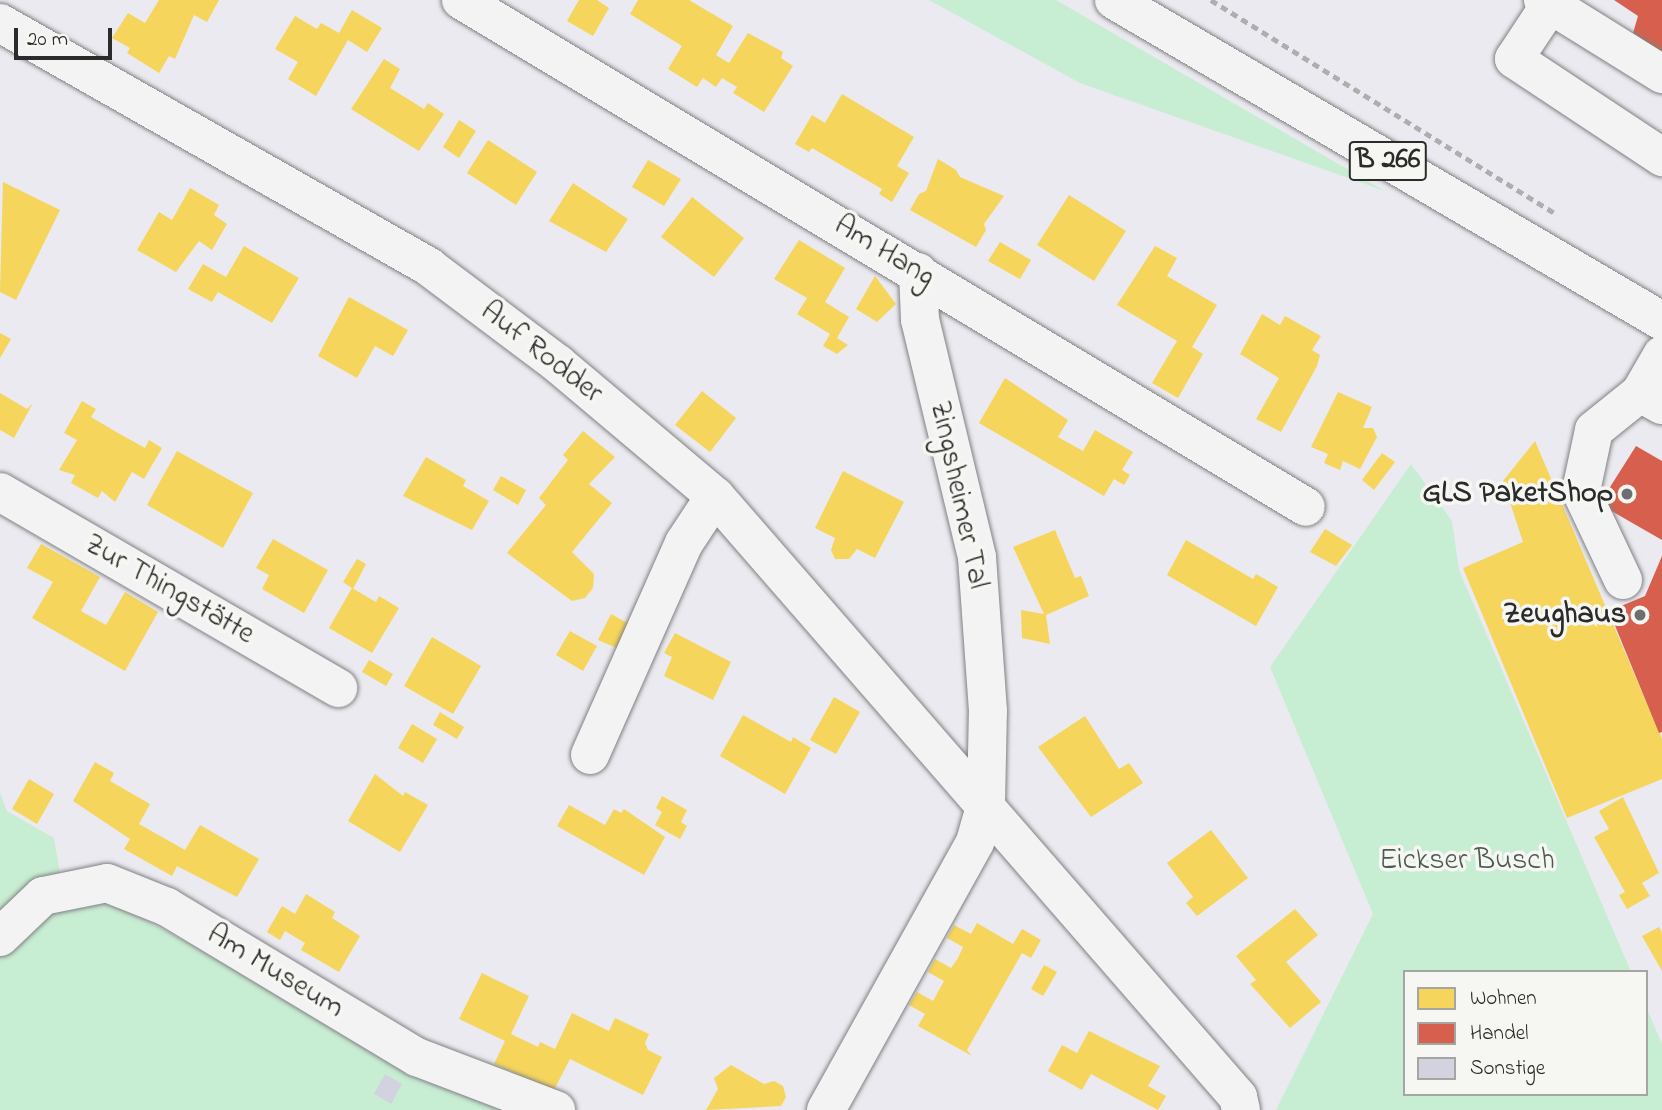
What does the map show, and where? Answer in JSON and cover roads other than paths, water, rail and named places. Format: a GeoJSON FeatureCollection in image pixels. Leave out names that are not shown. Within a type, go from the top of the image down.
{"type":"FeatureCollection","features":[{"type":"Feature","properties":{"kind":"street","name":"Am Hang"},"geometry":{"type":"LineString","coordinates":[[461,0],[1306,507]]}},
{"type":"Feature","properties":{"kind":"street","name":"B 266"},"geometry":{"type":"LineString","coordinates":[[1114,0],[1662,321]]}},
{"type":"Feature","properties":{"kind":"street"},"geometry":{"type":"LineString","coordinates":[[1662,74],[1547,2],[1514,59],[1662,158]]}},
{"type":"Feature","properties":{"kind":"street","name":"Auf Rodder"},"geometry":{"type":"LineString","coordinates":[[0,23],[429,267],[558,364],[715,496],[986,803]]}},
{"type":"Feature","properties":{"kind":"street","name":"Zingsheimer Tal"},"geometry":{"type":"LineString","coordinates":[[826,1110],[975,842],[986,803],[988,711],[977,557],[920,320],[918,272]]}},
{"type":"Feature","properties":{"kind":"street"},"geometry":{"type":"LineString","coordinates":[[1623,580],[1581,491],[1594,430],[1651,399],[1662,355]]}},
{"type":"Feature","properties":{"kind":"street","name":"Zur Thingstätte"},"geometry":{"type":"LineString","coordinates":[[0,492],[338,688]]}},
{"type":"Feature","properties":{"kind":"street"},"geometry":{"type":"LineString","coordinates":[[590,755],[684,543],[715,496]]}},
{"type":"Feature","properties":{"kind":"street"},"geometry":{"type":"LineString","coordinates":[[986,803],[1238,1097],[1241,1110]]}},
{"type":"Feature","properties":{"kind":"street","name":"Am Museum"},"geometry":{"type":"LineString","coordinates":[[0,937],[43,896],[107,883],[167,907],[416,1057],[556,1110]]}},
{"type":"Feature","properties":{"kind":"place","name":"GLS PaketShop"},"geometry":{"type":"Point","coordinates":[1627,494]}},
{"type":"Feature","properties":{"kind":"place","name":"Zeughaus"},"geometry":{"type":"Point","coordinates":[1640,615]}},
{"type":"Feature","properties":{"kind":"park label","name":"Eickser Busch"},"geometry":{"type":"Point","coordinates":[1467,861]}}]}
